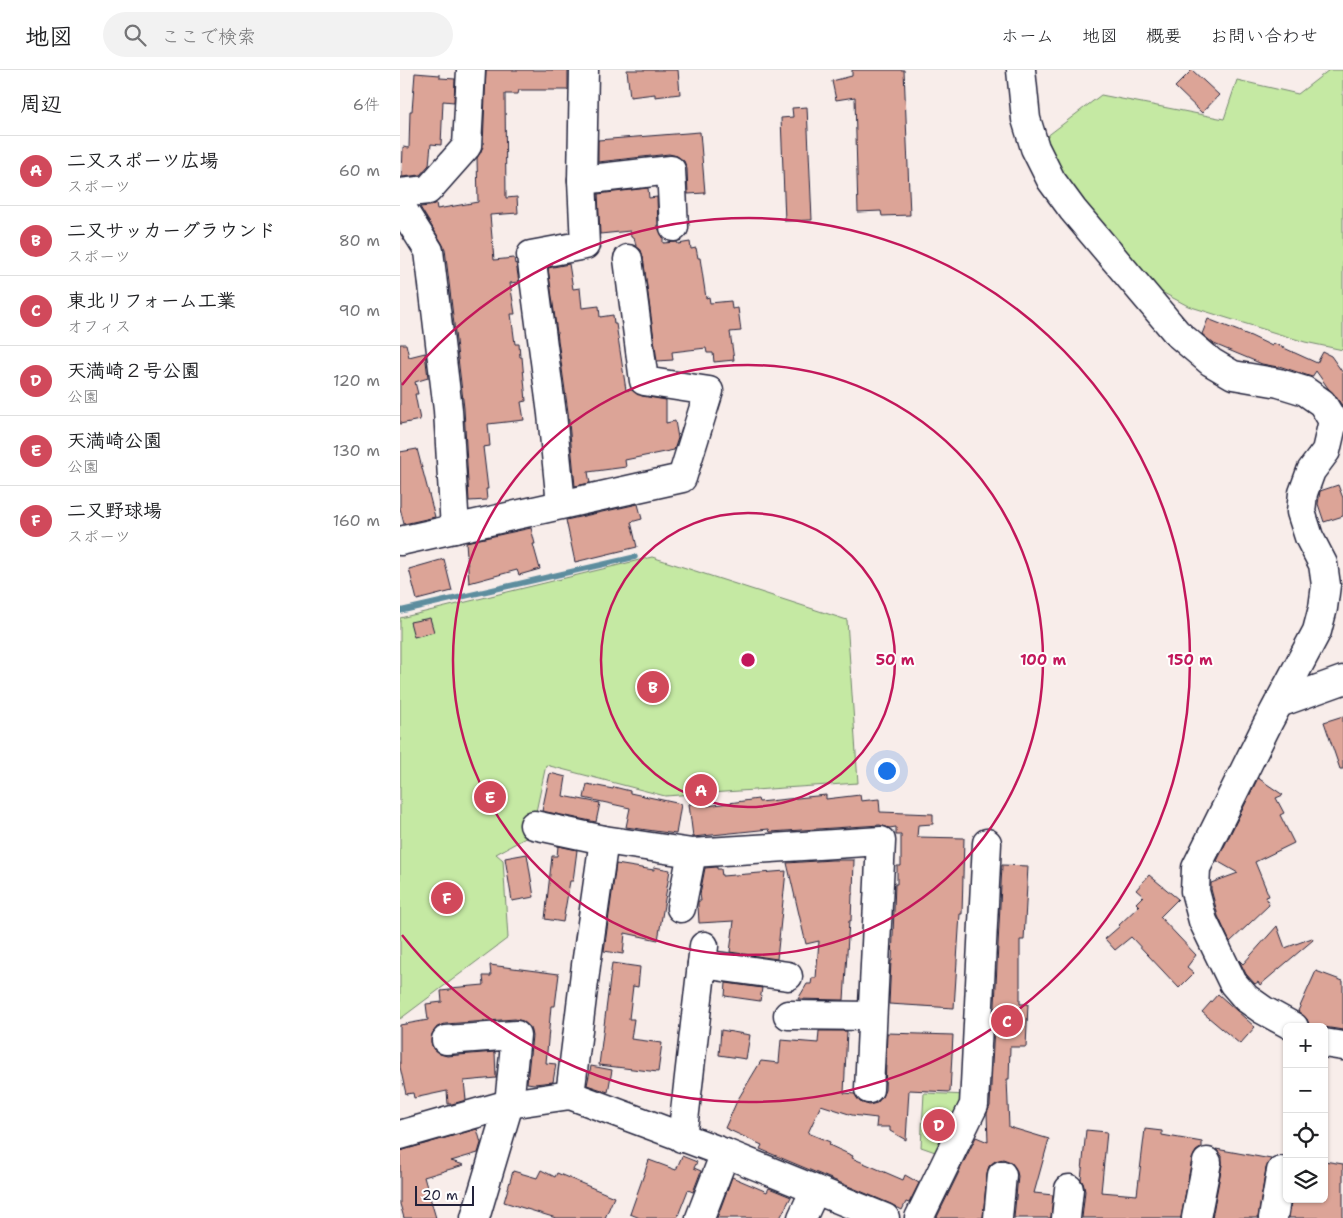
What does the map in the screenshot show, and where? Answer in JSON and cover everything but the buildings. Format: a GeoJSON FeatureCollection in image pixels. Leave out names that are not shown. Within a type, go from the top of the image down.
{"type":"FeatureCollection","features":[{"type":"Feature","properties":{"kind":"street"},"geometry":{"type":"LineString","coordinates":[[400,193],[428,190],[467,146],[471,70]]}},
{"type":"Feature","properties":{"kind":"street"},"geometry":{"type":"LineString","coordinates":[[561,504],[552,414],[531,255],[584,245],[582,180],[584,70]]}},
{"type":"Feature","properties":{"kind":"street"},"geometry":{"type":"LineString","coordinates":[[1021,70],[1026,119],[1035,148],[1051,180],[1073,210],[1178,333],[1211,362],[1233,375],[1279,383],[1305,391],[1322,403],[1333,421],[1336,432],[1326,451],[1311,471],[1303,493],[1301,512],[1309,536],[1323,564],[1326,585],[1317,631],[1259,741],[1196,868],[1195,891],[1204,921],[1233,984],[1246,998],[1287,1023]]}},
{"type":"Feature","properties":{"kind":"street"},"geometry":{"type":"LineString","coordinates":[[582,180],[671,170],[674,227]]}},
{"type":"Feature","properties":{"kind":"street"},"geometry":{"type":"LineString","coordinates":[[400,205],[429,251],[448,410],[455,529]]}},
{"type":"Feature","properties":{"kind":"street"},"geometry":{"type":"LineString","coordinates":[[400,541],[682,478],[709,391],[644,381],[628,259]]}},
{"type":"Feature","properties":{"kind":"street"},"geometry":{"type":"LineString","coordinates":[[1280,703],[1343,680]]}},
{"type":"Feature","properties":{"kind":"street"},"geometry":{"type":"LineString","coordinates":[[534,824],[604,840],[692,853],[881,841],[869,1089]]}},
{"type":"Feature","properties":{"kind":"street"},"geometry":{"type":"LineString","coordinates":[[570,1094],[604,840]]}},
{"type":"Feature","properties":{"kind":"street"},"geometry":{"type":"LineString","coordinates":[[919,1218],[974,1105],[987,843]]}},
{"type":"Feature","properties":{"kind":"street"},"geometry":{"type":"LineString","coordinates":[[681,908],[692,853]]}},
{"type":"Feature","properties":{"kind":"street"},"geometry":{"type":"LineString","coordinates":[[682,1138],[703,955],[788,976]]}},
{"type":"Feature","properties":{"kind":"street"},"geometry":{"type":"LineString","coordinates":[[788,1014],[872,1016]]}},
{"type":"Feature","properties":{"kind":"street"},"geometry":{"type":"LineString","coordinates":[[446,1040],[516,1034],[508,1104],[475,1218]]}},
{"type":"Feature","properties":{"kind":"street"},"geometry":{"type":"LineString","coordinates":[[1328,1044],[1343,1046]]}},
{"type":"Feature","properties":{"kind":"street"},"geometry":{"type":"LineString","coordinates":[[400,1135],[508,1104],[570,1094],[725,1153],[885,1218]]}},
{"type":"Feature","properties":{"kind":"street"},"geometry":{"type":"LineString","coordinates":[[700,1218],[725,1153]]}},
{"type":"Feature","properties":{"kind":"street"},"geometry":{"type":"LineString","coordinates":[[1196,1218],[1207,1162]]}},
{"type":"Feature","properties":{"kind":"street"},"geometry":{"type":"LineString","coordinates":[[1273,1218],[1281,1171]]}},
{"type":"Feature","properties":{"kind":"street"},"geometry":{"type":"LineString","coordinates":[[998,1218],[1002,1175]]}},
{"type":"Feature","properties":{"kind":"street"},"geometry":{"type":"LineString","coordinates":[[1066,1218],[1069,1189]]}},
{"type":"Feature","properties":{"kind":"street"},"geometry":{"type":"LineString","coordinates":[[802,1218],[815,1190]]}},
{"type":"Feature","properties":{"kind":"green space"},"geometry":{"type":"Polygon","coordinates":[[[1329,70],[1343,70],[1343,350],[1305,342],[1188,306],[1158,290],[1065,190],[1042,140],[1101,95],[1224,119],[1237,80],[1298,94],[1329,70]]]}},
{"type":"Feature","properties":{"kind":"green space"},"geometry":{"type":"Polygon","coordinates":[[[652,557],[847,620],[858,783],[665,796],[546,765],[531,835],[496,854],[503,860],[508,938],[400,1019],[400,618],[652,557]]]}},
{"type":"Feature","properties":{"kind":"green space"},"geometry":{"type":"Polygon","coordinates":[[[924,1093],[967,1095],[941,1154],[921,1147],[924,1093]]]}},
{"type":"Feature","properties":{"kind":"waterway"},"geometry":{"type":"LineString","coordinates":[[400,611],[635,557]]}},
{"type":"Feature","properties":{"kind":"place","name":"二又サッカーグラウンド"},"geometry":{"type":"Point","coordinates":[653,687]}},
{"type":"Feature","properties":{"kind":"place","name":"二又スポーツ広場"},"geometry":{"type":"Point","coordinates":[701,790]}},
{"type":"Feature","properties":{"kind":"place","name":"天満崎公園"},"geometry":{"type":"Point","coordinates":[490,797]}},
{"type":"Feature","properties":{"kind":"place","name":"二又野球場"},"geometry":{"type":"Point","coordinates":[447,898]}},
{"type":"Feature","properties":{"kind":"place","name":"東北リフォーム工業"},"geometry":{"type":"Point","coordinates":[1007,1021]}},
{"type":"Feature","properties":{"kind":"place","name":"天満崎２号公園"},"geometry":{"type":"Point","coordinates":[939,1125]}}]}
